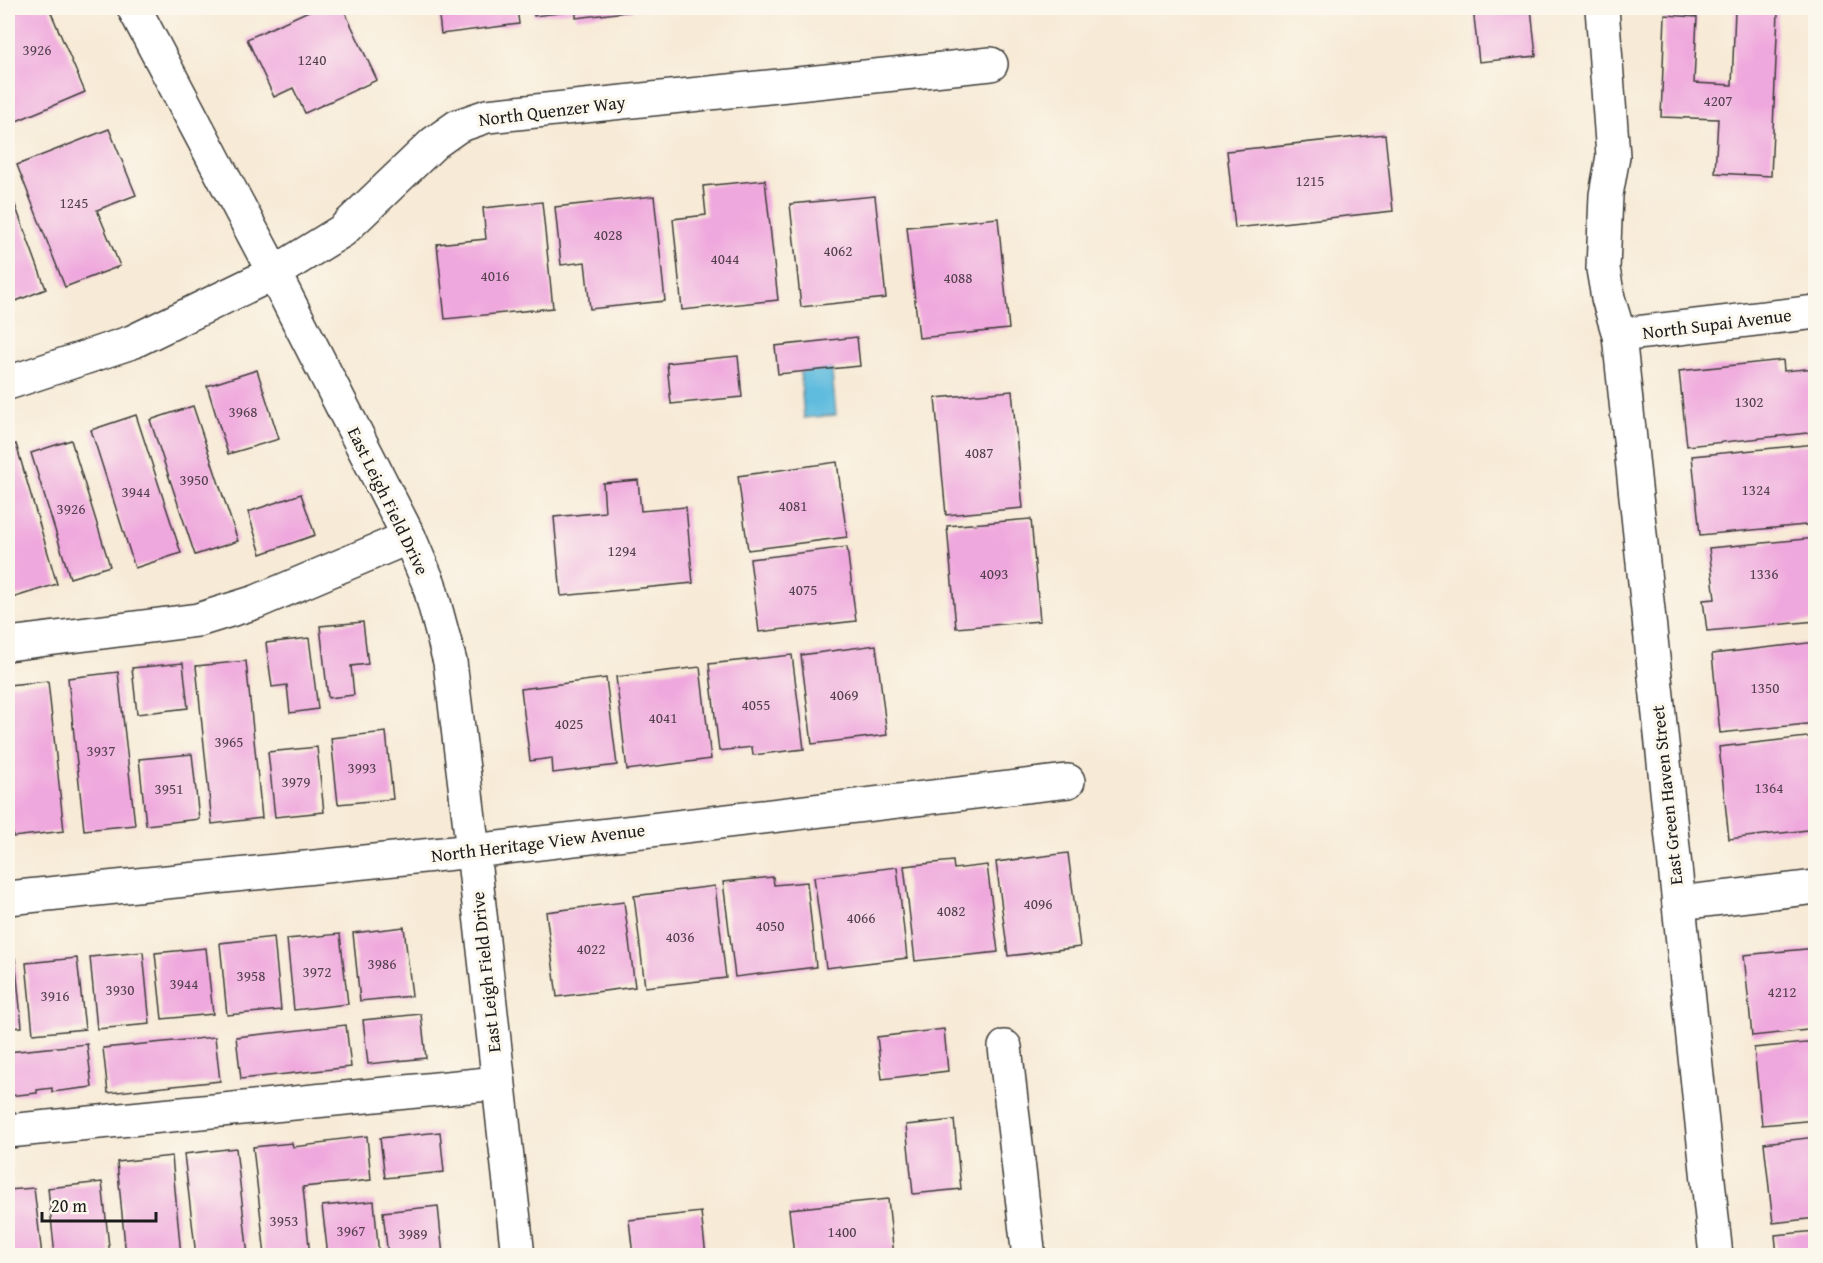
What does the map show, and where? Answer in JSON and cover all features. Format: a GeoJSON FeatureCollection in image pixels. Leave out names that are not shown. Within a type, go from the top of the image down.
{"type":"FeatureCollection","features":[{"type":"Feature","properties":{"kind":"street","name":"East Leigh Field Drive"},"geometry":{"type":"LineString","coordinates":[[134,8],[410,537],[429,584],[450,662],[518,1256]]}},
{"type":"Feature","properties":{"kind":"street","name":"East Green Haven Street"},"geometry":{"type":"LineString","coordinates":[[1602,8],[1613,156],[1606,195],[1603,269],[1608,298],[1619,335],[1716,1256]]}},
{"type":"Feature","properties":{"kind":"street","name":"North Quenzer Way"},"geometry":{"type":"LineString","coordinates":[[8,383],[132,342],[274,273],[342,231],[434,143],[458,126],[487,116],[991,64]]}},
{"type":"Feature","properties":{"kind":"street","name":"North Supai Avenue"},"geometry":{"type":"LineString","coordinates":[[1619,335],[1815,312]]}},
{"type":"Feature","properties":{"kind":"street"},"geometry":{"type":"LineString","coordinates":[[8,644],[198,620],[256,602],[410,537]]}},
{"type":"Feature","properties":{"kind":"street","name":"North Heritage View Avenue"},"geometry":{"type":"LineString","coordinates":[[8,898],[473,851],[1068,781]]}},
{"type":"Feature","properties":{"kind":"street"},"geometry":{"type":"LineString","coordinates":[[1679,903],[1815,887]]}},
{"type":"Feature","properties":{"kind":"street"},"geometry":{"type":"LineString","coordinates":[[1005,1047],[1027,1256]]}},
{"type":"Feature","properties":{"kind":"street"},"geometry":{"type":"LineString","coordinates":[[8,1131],[498,1083]]}},
{"type":"Feature","properties":{"kind":"water"},"geometry":{"type":"Polygon","coordinates":[[[830,353],[836,415],[804,418],[799,356],[830,353]]]}},
{"type":"Feature","properties":{"kind":"building"},"geometry":{"type":"Polygon","coordinates":[[[8,8],[49,8],[85,92],[12,123],[8,112],[8,8]]]}},
{"type":"Feature","properties":{"kind":"building"},"geometry":{"type":"Polygon","coordinates":[[[315,8],[343,8],[377,80],[305,113],[293,88],[274,97],[247,39],[315,8]]]}},
{"type":"Feature","properties":{"kind":"building"},"geometry":{"type":"Polygon","coordinates":[[[438,8],[517,8],[519,24],[441,34],[438,8]]]}},
{"type":"Feature","properties":{"kind":"building"},"geometry":{"type":"Polygon","coordinates":[[[533,8],[633,8],[633,11],[576,18],[576,11],[534,16],[533,8]]]}},
{"type":"Feature","properties":{"kind":"building"},"geometry":{"type":"Polygon","coordinates":[[[1473,8],[1531,8],[1536,56],[1479,62],[1473,8]]]}},
{"type":"Feature","properties":{"kind":"building"},"geometry":{"type":"Polygon","coordinates":[[[1735,10],[1778,12],[1771,176],[1715,173],[1718,119],[1661,117],[1665,15],[1697,17],[1694,83],[1732,85],[1735,10]]]}},
{"type":"Feature","properties":{"kind":"building"},"geometry":{"type":"Polygon","coordinates":[[[109,129],[136,195],[97,210],[120,266],[65,287],[17,165],[109,129]]]}},
{"type":"Feature","properties":{"kind":"building"},"geometry":{"type":"Polygon","coordinates":[[[1385,134],[1393,211],[1235,228],[1227,151],[1385,134]]]}},
{"type":"Feature","properties":{"kind":"building"},"geometry":{"type":"Polygon","coordinates":[[[765,180],[778,300],[682,310],[673,219],[706,215],[703,186],[765,180]]]}},
{"type":"Feature","properties":{"kind":"building"},"geometry":{"type":"Polygon","coordinates":[[[8,186],[46,289],[11,303],[8,294],[8,186]]]}},
{"type":"Feature","properties":{"kind":"building"},"geometry":{"type":"Polygon","coordinates":[[[654,196],[665,301],[590,309],[585,262],[561,265],[555,207],[654,196]]]}},
{"type":"Feature","properties":{"kind":"building"},"geometry":{"type":"Polygon","coordinates":[[[875,196],[886,298],[801,307],[790,204],[875,196]]]}},
{"type":"Feature","properties":{"kind":"building"},"geometry":{"type":"Polygon","coordinates":[[[542,202],[553,308],[445,319],[437,244],[486,239],[483,208],[542,202]]]}},
{"type":"Feature","properties":{"kind":"building"},"geometry":{"type":"Polygon","coordinates":[[[998,218],[1009,329],[919,338],[907,227],[998,218]]]}},
{"type":"Feature","properties":{"kind":"building"},"geometry":{"type":"Polygon","coordinates":[[[857,337],[860,366],[778,374],[775,346],[857,337]]]}},
{"type":"Feature","properties":{"kind":"building"},"geometry":{"type":"Polygon","coordinates":[[[738,356],[742,397],[671,404],[667,363],[738,356]]]}},
{"type":"Feature","properties":{"kind":"building"},"geometry":{"type":"Polygon","coordinates":[[[1783,360],[1784,371],[1816,368],[1816,432],[1687,446],[1679,371],[1783,360]]]}},
{"type":"Feature","properties":{"kind":"building"},"geometry":{"type":"Polygon","coordinates":[[[257,370],[279,439],[228,454],[207,386],[257,370]]]}},
{"type":"Feature","properties":{"kind":"building"},"geometry":{"type":"Polygon","coordinates":[[[1012,391],[1023,508],[946,515],[935,398],[1012,391]]]}},
{"type":"Feature","properties":{"kind":"building"},"geometry":{"type":"Polygon","coordinates":[[[193,406],[238,541],[195,555],[150,420],[193,406]]]}},
{"type":"Feature","properties":{"kind":"building"},"geometry":{"type":"Polygon","coordinates":[[[136,415],[181,553],[135,568],[91,430],[136,415]]]}},
{"type":"Feature","properties":{"kind":"building"},"geometry":{"type":"Polygon","coordinates":[[[71,440],[110,566],[70,578],[31,453],[71,440]]]}},
{"type":"Feature","properties":{"kind":"building"},"geometry":{"type":"Polygon","coordinates":[[[16,444],[57,584],[12,598],[8,584],[8,447],[16,444]]]}},
{"type":"Feature","properties":{"kind":"building"},"geometry":{"type":"Polygon","coordinates":[[[1816,444],[1816,524],[1700,535],[1692,456],[1816,444]]]}},
{"type":"Feature","properties":{"kind":"building"},"geometry":{"type":"Polygon","coordinates":[[[837,462],[847,537],[748,550],[738,476],[837,462]]]}},
{"type":"Feature","properties":{"kind":"building"},"geometry":{"type":"Polygon","coordinates":[[[638,480],[641,511],[686,507],[693,583],[561,596],[554,517],[605,512],[603,483],[638,480]]]}},
{"type":"Feature","properties":{"kind":"building"},"geometry":{"type":"Polygon","coordinates":[[[301,494],[315,535],[261,554],[248,512],[301,494]]]}},
{"type":"Feature","properties":{"kind":"building"},"geometry":{"type":"Polygon","coordinates":[[[1031,519],[1040,621],[956,628],[947,526],[1031,519]]]}},
{"type":"Feature","properties":{"kind":"building"},"geometry":{"type":"Polygon","coordinates":[[[1816,538],[1816,621],[1707,631],[1703,600],[1715,599],[1709,548],[1816,538]]]}},
{"type":"Feature","properties":{"kind":"building"},"geometry":{"type":"Polygon","coordinates":[[[847,547],[856,621],[759,632],[750,559],[847,547]]]}},
{"type":"Feature","properties":{"kind":"building"},"geometry":{"type":"Polygon","coordinates":[[[363,622],[368,664],[351,666],[354,695],[328,698],[320,626],[363,622]]]}},
{"type":"Feature","properties":{"kind":"building"},"geometry":{"type":"Polygon","coordinates":[[[309,638],[318,709],[290,713],[287,685],[272,687],[266,643],[309,638]]]}},
{"type":"Feature","properties":{"kind":"building"},"geometry":{"type":"Polygon","coordinates":[[[1816,642],[1816,723],[1720,733],[1712,654],[1816,642]]]}},
{"type":"Feature","properties":{"kind":"building"},"geometry":{"type":"Polygon","coordinates":[[[876,645],[887,735],[812,744],[801,655],[876,645]]]}},
{"type":"Feature","properties":{"kind":"building"},"geometry":{"type":"Polygon","coordinates":[[[792,655],[804,749],[753,755],[752,747],[719,751],[709,664],[792,655]]]}},
{"type":"Feature","properties":{"kind":"building"},"geometry":{"type":"Polygon","coordinates":[[[246,661],[262,818],[212,824],[196,666],[246,661]]]}},
{"type":"Feature","properties":{"kind":"building"},"geometry":{"type":"Polygon","coordinates":[[[183,663],[188,708],[137,714],[132,668],[183,663]]]}},
{"type":"Feature","properties":{"kind":"building"},"geometry":{"type":"Polygon","coordinates":[[[700,667],[711,759],[627,770],[616,677],[700,667]]]}},
{"type":"Feature","properties":{"kind":"building"},"geometry":{"type":"Polygon","coordinates":[[[118,672],[135,825],[84,830],[68,678],[118,672]]]}},
{"type":"Feature","properties":{"kind":"building"},"geometry":{"type":"Polygon","coordinates":[[[606,678],[617,765],[553,773],[552,758],[530,761],[521,689],[606,678]]]}},
{"type":"Feature","properties":{"kind":"building"},"geometry":{"type":"Polygon","coordinates":[[[48,681],[64,831],[13,837],[8,787],[8,685],[48,681]]]}},
{"type":"Feature","properties":{"kind":"building"},"geometry":{"type":"Polygon","coordinates":[[[386,732],[393,799],[338,804],[331,738],[386,732]]]}},
{"type":"Feature","properties":{"kind":"building"},"geometry":{"type":"Polygon","coordinates":[[[1816,736],[1816,829],[1729,839],[1719,747],[1816,736]]]}},
{"type":"Feature","properties":{"kind":"building"},"geometry":{"type":"Polygon","coordinates":[[[317,747],[324,812],[275,817],[268,752],[317,747]]]}},
{"type":"Feature","properties":{"kind":"building"},"geometry":{"type":"Polygon","coordinates":[[[192,754],[199,819],[146,825],[139,759],[192,754]]]}},
{"type":"Feature","properties":{"kind":"building"},"geometry":{"type":"Polygon","coordinates":[[[1068,853],[1080,947],[1008,956],[996,862],[1068,853]]]}},
{"type":"Feature","properties":{"kind":"building"},"geometry":{"type":"Polygon","coordinates":[[[953,861],[954,869],[987,865],[998,952],[915,961],[904,866],[953,861]]]}},
{"type":"Feature","properties":{"kind":"building"},"geometry":{"type":"Polygon","coordinates":[[[897,867],[907,958],[826,968],[814,877],[897,867]]]}},
{"type":"Feature","properties":{"kind":"building"},"geometry":{"type":"Polygon","coordinates":[[[773,877],[774,885],[807,882],[816,967],[735,977],[723,882],[773,877]]]}},
{"type":"Feature","properties":{"kind":"building"},"geometry":{"type":"Polygon","coordinates":[[[715,886],[726,978],[645,987],[634,896],[715,886]]]}},
{"type":"Feature","properties":{"kind":"building"},"geometry":{"type":"Polygon","coordinates":[[[624,902],[635,987],[557,997],[546,912],[624,902]]]}},
{"type":"Feature","properties":{"kind":"building"},"geometry":{"type":"Polygon","coordinates":[[[404,927],[412,996],[360,1001],[353,933],[404,927]]]}},
{"type":"Feature","properties":{"kind":"building"},"geometry":{"type":"Polygon","coordinates":[[[340,934],[348,1004],[294,1010],[287,939],[340,934]]]}},
{"type":"Feature","properties":{"kind":"building"},"geometry":{"type":"Polygon","coordinates":[[[274,937],[281,1010],[227,1015],[220,943],[274,937]]]}},
{"type":"Feature","properties":{"kind":"building"},"geometry":{"type":"Polygon","coordinates":[[[206,948],[213,1014],[162,1019],[155,953],[206,948]]]}},
{"type":"Feature","properties":{"kind":"building"},"geometry":{"type":"Polygon","coordinates":[[[1816,948],[1816,1029],[1752,1036],[1744,955],[1816,948]]]}},
{"type":"Feature","properties":{"kind":"building"},"geometry":{"type":"Polygon","coordinates":[[[143,952],[150,1024],[97,1029],[90,957],[143,952]]]}},
{"type":"Feature","properties":{"kind":"building"},"geometry":{"type":"Polygon","coordinates":[[[15,958],[22,1027],[8,1028],[8,959],[15,958]]]}},
{"type":"Feature","properties":{"kind":"building"},"geometry":{"type":"Polygon","coordinates":[[[77,958],[85,1029],[33,1034],[26,963],[77,958]]]}},
{"type":"Feature","properties":{"kind":"building"},"geometry":{"type":"Polygon","coordinates":[[[421,1014],[426,1058],[368,1064],[363,1020],[421,1014]]]}},
{"type":"Feature","properties":{"kind":"building"},"geometry":{"type":"Polygon","coordinates":[[[346,1025],[351,1067],[241,1079],[236,1037],[346,1025]]]}},
{"type":"Feature","properties":{"kind":"building"},"geometry":{"type":"Polygon","coordinates":[[[944,1029],[948,1071],[882,1079],[877,1037],[944,1029]]]}},
{"type":"Feature","properties":{"kind":"building"},"geometry":{"type":"Polygon","coordinates":[[[215,1037],[220,1081],[108,1093],[103,1048],[215,1037]]]}},
{"type":"Feature","properties":{"kind":"building"},"geometry":{"type":"Polygon","coordinates":[[[1816,1042],[1816,1120],[1762,1125],[1754,1048],[1816,1042]]]}},
{"type":"Feature","properties":{"kind":"building"},"geometry":{"type":"Polygon","coordinates":[[[87,1044],[92,1087],[52,1092],[52,1088],[37,1090],[37,1093],[8,1096],[8,1052],[87,1044]]]}},
{"type":"Feature","properties":{"kind":"building"},"geometry":{"type":"Polygon","coordinates":[[[954,1120],[961,1189],[913,1194],[906,1125],[954,1120]]]}},
{"type":"Feature","properties":{"kind":"building"},"geometry":{"type":"Polygon","coordinates":[[[440,1132],[444,1172],[385,1178],[380,1138],[440,1132]]]}},
{"type":"Feature","properties":{"kind":"building"},"geometry":{"type":"Polygon","coordinates":[[[367,1136],[371,1180],[303,1187],[310,1256],[265,1256],[253,1147],[292,1143],[293,1147],[367,1136]]]}},
{"type":"Feature","properties":{"kind":"building"},"geometry":{"type":"Polygon","coordinates":[[[1816,1137],[1816,1218],[1773,1223],[1764,1143],[1816,1137]]]}},
{"type":"Feature","properties":{"kind":"building"},"geometry":{"type":"Polygon","coordinates":[[[236,1148],[248,1256],[196,1256],[184,1154],[236,1148]]]}},
{"type":"Feature","properties":{"kind":"building"},"geometry":{"type":"Polygon","coordinates":[[[172,1156],[181,1256],[126,1256],[117,1162],[172,1156]]]}},
{"type":"Feature","properties":{"kind":"building"},"geometry":{"type":"Polygon","coordinates":[[[102,1182],[110,1256],[55,1256],[48,1188],[102,1182]]]}},
{"type":"Feature","properties":{"kind":"building"},"geometry":{"type":"Polygon","coordinates":[[[34,1188],[42,1256],[8,1256],[8,1190],[34,1188]]]}},
{"type":"Feature","properties":{"kind":"building"},"geometry":{"type":"Polygon","coordinates":[[[888,1199],[894,1256],[794,1256],[789,1209],[888,1199]]]}},
{"type":"Feature","properties":{"kind":"building"},"geometry":{"type":"Polygon","coordinates":[[[374,1201],[379,1256],[328,1256],[322,1206],[374,1201]]]}},
{"type":"Feature","properties":{"kind":"building"},"geometry":{"type":"Polygon","coordinates":[[[438,1206],[443,1256],[388,1256],[383,1212],[438,1206]]]}},
{"type":"Feature","properties":{"kind":"building"},"geometry":{"type":"Polygon","coordinates":[[[701,1212],[706,1256],[633,1256],[629,1220],[701,1212]]]}},
{"type":"Feature","properties":{"kind":"building"},"geometry":{"type":"Polygon","coordinates":[[[1816,1231],[1816,1256],[1777,1256],[1775,1235],[1816,1231]]]}}]}
